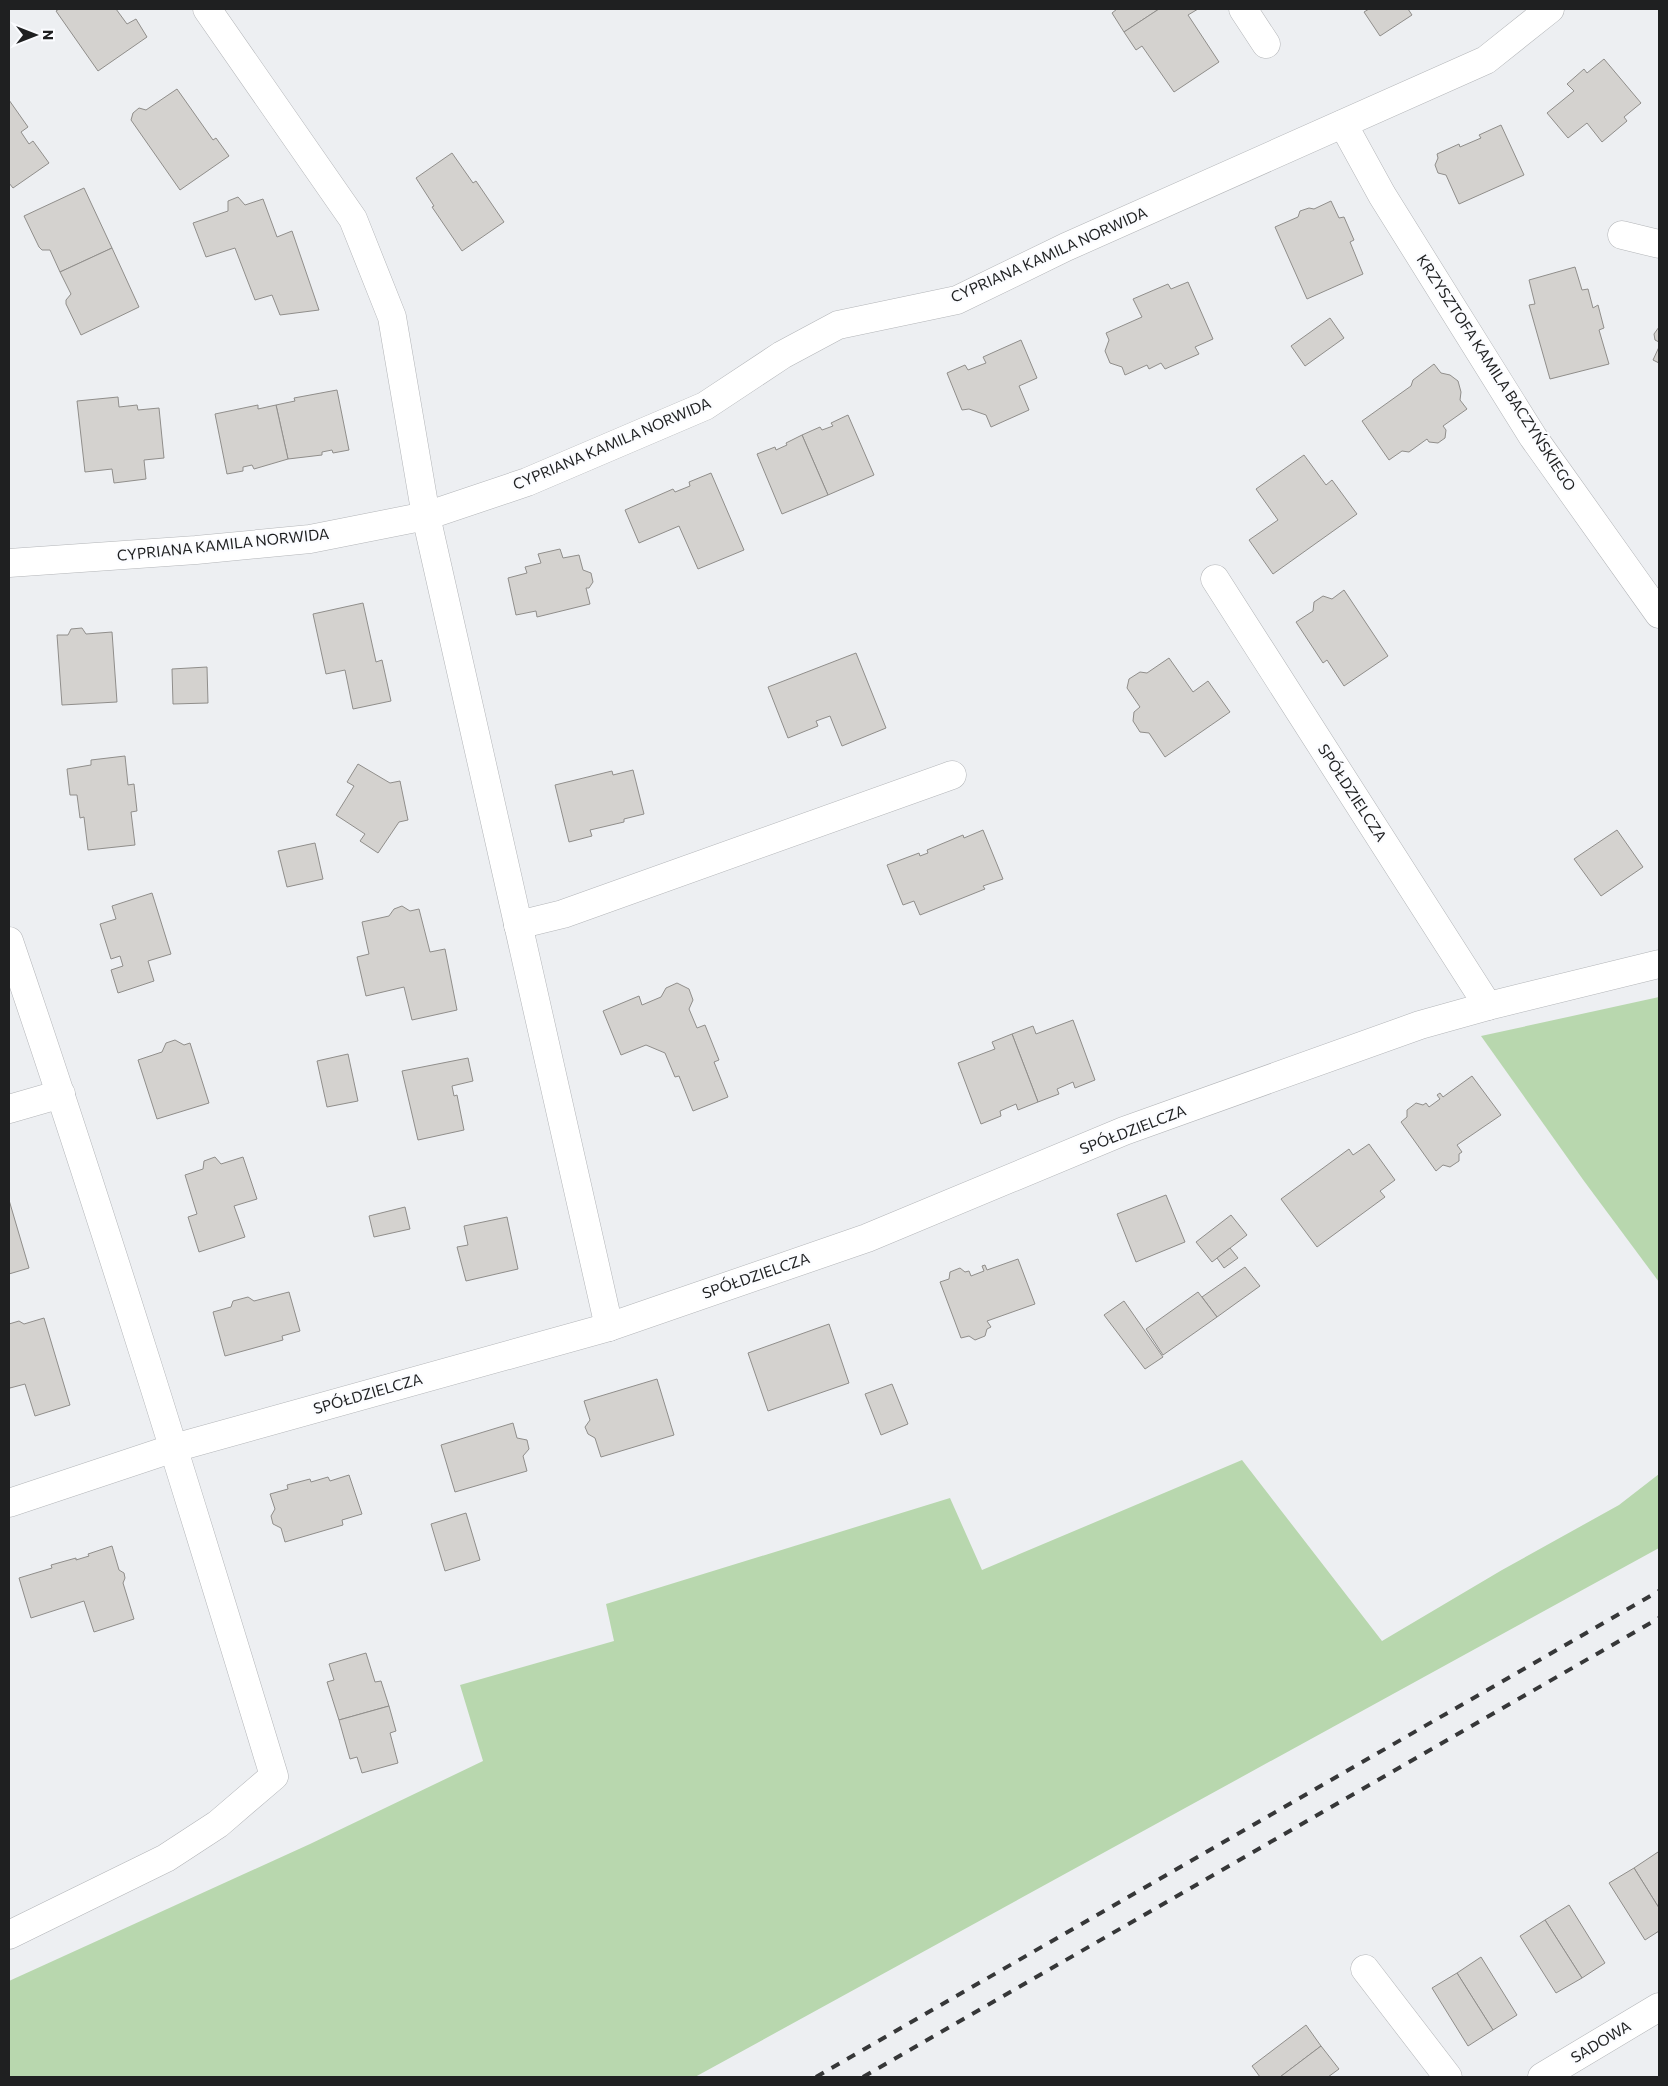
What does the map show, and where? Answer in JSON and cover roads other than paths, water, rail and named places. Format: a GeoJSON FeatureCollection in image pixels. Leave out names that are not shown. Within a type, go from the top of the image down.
{"type":"FeatureCollection","features":[{"type":"Feature","properties":{"kind":"street"},"geometry":{"type":"LineString","coordinates":[[207,9],[353,219],[392,317],[426,516],[609,1328]]}},
{"type":"Feature","properties":{"kind":"street"},"geometry":{"type":"LineString","coordinates":[[1243,9],[1266,44]]}},
{"type":"Feature","properties":{"kind":"street","name":"CYPRIANA KAMILA NORWIDA"},"geometry":{"type":"LineString","coordinates":[[9,563],[196,550],[310,538],[426,516],[527,482],[705,406],[782,355],[838,325],[956,300],[1066,247],[1486,60],[1550,9]]}},
{"type":"Feature","properties":{"kind":"street","name":"KRZYSZTOFA KAMILA BACZYŃSKIEGO"},"geometry":{"type":"LineString","coordinates":[[1342,124],[1382,195],[1533,437],[1659,614]]}},
{"type":"Feature","properties":{"kind":"street"},"geometry":{"type":"LineString","coordinates":[[1622,235],[1659,244]]}},
{"type":"Feature","properties":{"kind":"street","name":"SPÓŁDZIELCZA"},"geometry":{"type":"LineString","coordinates":[[1215,579],[1488,1006]]}},
{"type":"Feature","properties":{"kind":"street"},"geometry":{"type":"LineString","coordinates":[[518,925],[563,914],[952,775]]}},
{"type":"Feature","properties":{"kind":"street"},"geometry":{"type":"LineString","coordinates":[[9,941],[61,1094],[174,1448],[274,1776],[218,1824],[166,1858],[9,1935]]}},
{"type":"Feature","properties":{"kind":"street","name":"SPÓŁDZIELCZA"},"geometry":{"type":"LineString","coordinates":[[9,1503],[174,1448],[609,1328],[867,1238],[1124,1131],[1420,1025],[1488,1006],[1659,964]]}},
{"type":"Feature","properties":{"kind":"street"},"geometry":{"type":"LineString","coordinates":[[9,1109],[61,1094]]}},
{"type":"Feature","properties":{"kind":"street"},"geometry":{"type":"LineString","coordinates":[[1365,1969],[1448,2077]]}},
{"type":"Feature","properties":{"kind":"street","name":"SADOWA"},"geometry":{"type":"LineString","coordinates":[[1542,2077],[1659,2006]]}},
{"type":"Feature","properties":{"kind":"railway"},"geometry":{"type":"LineString","coordinates":[[816,2077],[1659,1591]]}},
{"type":"Feature","properties":{"kind":"railway"},"geometry":{"type":"LineString","coordinates":[[863,2077],[1659,1618]]}}]}
